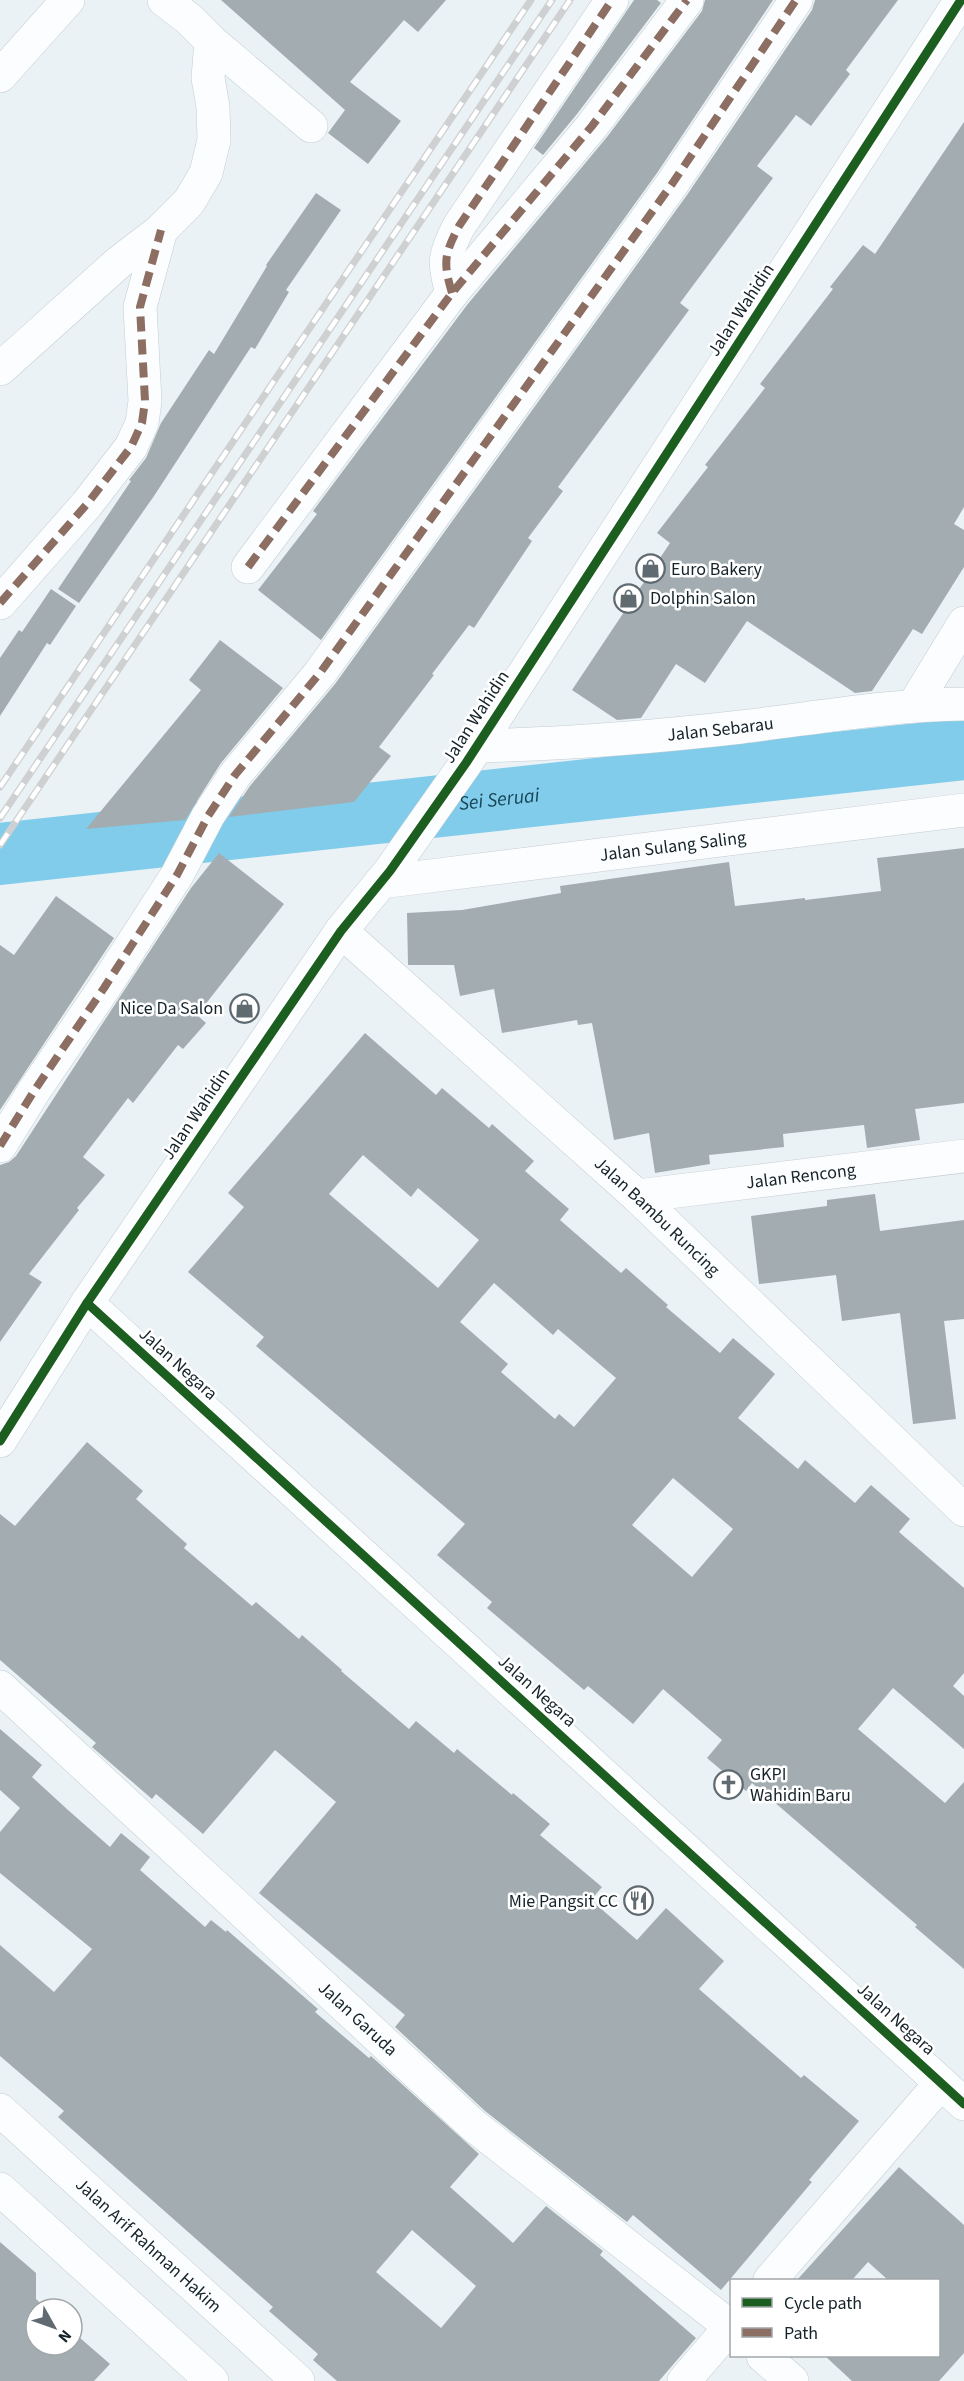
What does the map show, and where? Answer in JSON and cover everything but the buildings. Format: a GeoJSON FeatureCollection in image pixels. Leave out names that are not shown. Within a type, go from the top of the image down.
{"type":"FeatureCollection","features":[{"type":"Feature","properties":{"kind":"street"},"geometry":{"type":"LineString","coordinates":[[0,76],[68,0]]}},
{"type":"Feature","properties":{"kind":"street"},"geometry":{"type":"LineString","coordinates":[[164,0],[311,126]]}},
{"type":"Feature","properties":{"kind":"street"},"geometry":{"type":"LineString","coordinates":[[452,293],[445,267],[446,256],[459,226],[612,0]]}},
{"type":"Feature","properties":{"kind":"street"},"geometry":{"type":"LineString","coordinates":[[248,567],[452,293],[592,126],[687,0]]}},
{"type":"Feature","properties":{"kind":"street"},"geometry":{"type":"LineString","coordinates":[[0,1146],[177,875],[208,816],[235,775],[320,673],[672,184],[796,0]]}},
{"type":"Feature","properties":{"kind":"street","name":"Jalan Wahidin"},"geometry":{"type":"LineString","coordinates":[[0,1441],[87,1303],[341,931],[386,877],[472,755],[961,0]]}},
{"type":"Feature","properties":{"kind":"street"},"geometry":{"type":"LineString","coordinates":[[0,369],[118,263],[161,230],[189,202],[206,173],[214,140],[213,107],[208,78],[211,41]]}},
{"type":"Feature","properties":{"kind":"street"},"geometry":{"type":"LineString","coordinates":[[0,603],[87,504],[131,447],[142,423],[145,401],[140,307],[161,230]]}},
{"type":"Feature","properties":{"kind":"street"},"geometry":{"type":"LineString","coordinates":[[914,705],[964,623]]}},
{"type":"Feature","properties":{"kind":"street","name":"Jalan Sebarau"},"geometry":{"type":"LineString","coordinates":[[472,755],[569,743],[739,727],[914,705],[964,704]]}},
{"type":"Feature","properties":{"kind":"street","name":"Jalan Sulang Saling"},"geometry":{"type":"LineString","coordinates":[[386,877],[964,810]]}},
{"type":"Feature","properties":{"kind":"street","name":"Jalan Bambu Runcing"},"geometry":{"type":"LineString","coordinates":[[341,931],[637,1196],[962,1506]]}},
{"type":"Feature","properties":{"kind":"street","name":"Jalan Rencong"},"geometry":{"type":"LineString","coordinates":[[637,1196],[964,1156]]}},
{"type":"Feature","properties":{"kind":"street","name":"Jalan Negara"},"geometry":{"type":"LineString","coordinates":[[87,1303],[953,2093]]}},
{"type":"Feature","properties":{"kind":"street","name":"Jalan Garuda"},"geometry":{"type":"LineString","coordinates":[[0,1687],[473,2125],[730,2326]]}},
{"type":"Feature","properties":{"kind":"street"},"geometry":{"type":"LineString","coordinates":[[771,2279],[953,2093]]}},
{"type":"Feature","properties":{"kind":"street","name":"Jalan Arif Rahman Hakim"},"geometry":{"type":"LineString","coordinates":[[0,2110],[298,2381]]}},
{"type":"Feature","properties":{"kind":"street"},"geometry":{"type":"LineString","coordinates":[[0,2189],[212,2381]]}},
{"type":"Feature","properties":{"kind":"street"},"geometry":{"type":"LineString","coordinates":[[684,2381],[730,2328]]}},
{"type":"Feature","properties":{"kind":"street"},"geometry":{"type":"LineString","coordinates":[[765,2357],[792,2381]]}},
{"type":"Feature","properties":{"kind":"waterway","name":"Sei Seruai"},"geometry":{"type":"LineString","coordinates":[[0,854],[964,749]]}},
{"type":"Feature","properties":{"kind":"railway"},"geometry":{"type":"LineString","coordinates":[[0,787],[531,0]]}},
{"type":"Feature","properties":{"kind":"railway"},"geometry":{"type":"LineString","coordinates":[[0,818],[552,0]]}},
{"type":"Feature","properties":{"kind":"railway"},"geometry":{"type":"LineString","coordinates":[[0,845],[570,0]]}},
{"type":"Feature","properties":{"kind":"marked path"},"geometry":{"type":"LineString","coordinates":[[452,293],[446,259],[459,226],[612,0]]}},
{"type":"Feature","properties":{"kind":"marked path"},"geometry":{"type":"LineString","coordinates":[[248,567],[452,293],[592,126],[687,0]]}},
{"type":"Feature","properties":{"kind":"marked path"},"geometry":{"type":"LineString","coordinates":[[0,1146],[177,875],[208,816],[235,775],[320,673],[672,184],[796,0]]}},
{"type":"Feature","properties":{"kind":"marked path"},"geometry":{"type":"LineString","coordinates":[[0,603],[87,504],[131,447],[142,423],[145,401],[140,307],[161,230]]}},
{"type":"Feature","properties":{"kind":"cycle path"},"geometry":{"type":"LineString","coordinates":[[0,1441],[87,1303],[341,931],[390,871],[466,763],[961,0]]}},
{"type":"Feature","properties":{"kind":"cycle path"},"geometry":{"type":"LineString","coordinates":[[87,1303],[964,2104]]}},
{"type":"Feature","properties":{"kind":"place","name":"Euro Bakery"},"geometry":{"type":"Point","coordinates":[650,569]}},
{"type":"Feature","properties":{"kind":"place","name":"Dolphin Salon"},"geometry":{"type":"Point","coordinates":[629,598]}},
{"type":"Feature","properties":{"kind":"place","name":"Nice Da Salon"},"geometry":{"type":"Point","coordinates":[244,1008]}},
{"type":"Feature","properties":{"kind":"place","name":"GKPI Wahidin Baru"},"geometry":{"type":"Point","coordinates":[729,1784]}},
{"type":"Feature","properties":{"kind":"place","name":"Mie Pangsit CC"},"geometry":{"type":"Point","coordinates":[639,1901]}}]}
